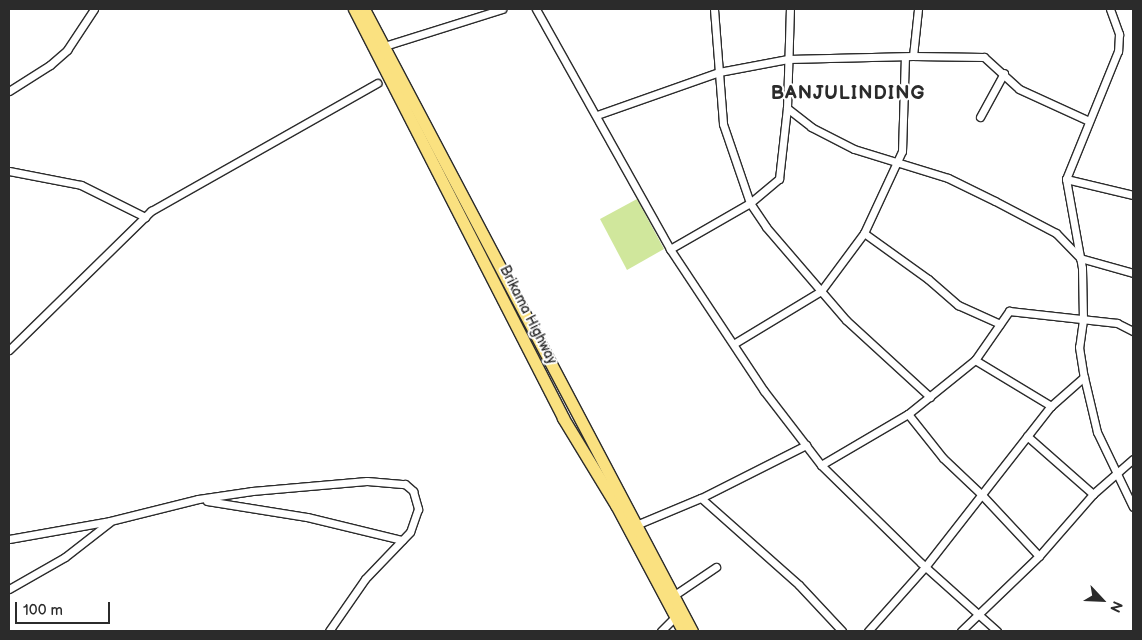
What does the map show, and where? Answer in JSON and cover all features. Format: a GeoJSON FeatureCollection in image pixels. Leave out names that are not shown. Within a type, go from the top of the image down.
{"type":"FeatureCollection","features":[{"type":"Feature","properties":{"kind":"highway","name":"Brikama Highway"},"geometry":{"type":"LineString","coordinates":[[354,9],[379,47],[636,525],[673,596],[683,631]]}},
{"type":"Feature","properties":{"kind":"highway","name":"Brikama Highway"},"geometry":{"type":"LineString","coordinates":[[364,9],[379,47],[563,418],[616,505],[678,614],[692,631]]}},
{"type":"Feature","properties":{"kind":"street"},"geometry":{"type":"LineString","coordinates":[[9,91],[50,65],[67,50],[94,9]]}},
{"type":"Feature","properties":{"kind":"street"},"geometry":{"type":"LineString","coordinates":[[379,47],[502,9]]}},
{"type":"Feature","properties":{"kind":"street"},"geometry":{"type":"LineString","coordinates":[[536,9],[597,115],[670,249],[735,343],[764,391],[822,465],[925,567],[997,631]]}},
{"type":"Feature","properties":{"kind":"street"},"geometry":{"type":"LineString","coordinates":[[714,9],[723,124],[750,203],[766,227],[846,320],[930,397]]}},
{"type":"Feature","properties":{"kind":"street"},"geometry":{"type":"LineString","coordinates":[[670,249],[750,203],[779,179],[787,108],[790,9]]}},
{"type":"Feature","properties":{"kind":"street"},"geometry":{"type":"LineString","coordinates":[[913,56],[918,9]]}},
{"type":"Feature","properties":{"kind":"street"},"geometry":{"type":"LineString","coordinates":[[1110,9],[1119,34],[1118,51],[1066,179],[1080,258],[1083,320],[1079,347],[1084,377],[1097,432],[1133,506]]}},
{"type":"Feature","properties":{"kind":"street"},"geometry":{"type":"LineString","coordinates":[[597,115],[719,72],[788,59],[984,56],[1020,89],[1090,121]]}},
{"type":"Feature","properties":{"kind":"street"},"geometry":{"type":"LineString","coordinates":[[735,343],[821,291],[864,233],[902,152],[904,57]]}},
{"type":"Feature","properties":{"kind":"street"},"geometry":{"type":"LineString","coordinates":[[980,116],[1004,73]]}},
{"type":"Feature","properties":{"kind":"street"},"geometry":{"type":"LineString","coordinates":[[9,350],[145,217],[377,83]]}},
{"type":"Feature","properties":{"kind":"street"},"geometry":{"type":"LineString","coordinates":[[787,108],[811,127],[833,139],[948,178],[1047,228],[1080,258],[1133,273]]}},
{"type":"Feature","properties":{"kind":"street"},"geometry":{"type":"LineString","coordinates":[[9,172],[81,185],[145,217]]}},
{"type":"Feature","properties":{"kind":"street"},"geometry":{"type":"LineString","coordinates":[[1066,179],[1133,195]]}},
{"type":"Feature","properties":{"kind":"street"},"geometry":{"type":"LineString","coordinates":[[864,233],[958,305],[1000,324]]}},
{"type":"Feature","properties":{"kind":"street"},"geometry":{"type":"LineString","coordinates":[[822,465],[908,414],[930,397],[975,360],[1009,312],[1117,323],[1133,332]]}},
{"type":"Feature","properties":{"kind":"street"},"geometry":{"type":"LineString","coordinates":[[975,360],[1051,406]]}},
{"type":"Feature","properties":{"kind":"street"},"geometry":{"type":"LineString","coordinates":[[868,631],[925,567],[1051,406],[1084,377]]}},
{"type":"Feature","properties":{"kind":"street"},"geometry":{"type":"LineString","coordinates":[[908,414],[943,458],[982,494],[1040,556]]}},
{"type":"Feature","properties":{"kind":"street"},"geometry":{"type":"LineString","coordinates":[[1027,436],[1093,494]]}},
{"type":"Feature","properties":{"kind":"street"},"geometry":{"type":"LineString","coordinates":[[636,525],[701,498],[806,446]]}},
{"type":"Feature","properties":{"kind":"street"},"geometry":{"type":"LineString","coordinates":[[961,631],[1040,556],[1093,494],[1117,471],[1133,459]]}},
{"type":"Feature","properties":{"kind":"street"},"geometry":{"type":"LineString","coordinates":[[10,536],[110,522],[198,499],[316,484],[367,481],[405,484],[413,491],[418,509],[410,532],[365,579],[329,631]]}},
{"type":"Feature","properties":{"kind":"street"},"geometry":{"type":"LineString","coordinates":[[701,498],[799,585],[842,631]]}},
{"type":"Feature","properties":{"kind":"street"},"geometry":{"type":"LineString","coordinates":[[198,499],[307,517],[402,540]]}},
{"type":"Feature","properties":{"kind":"street"},"geometry":{"type":"LineString","coordinates":[[9,589],[65,557],[110,522]]}},
{"type":"Feature","properties":{"kind":"street"},"geometry":{"type":"LineString","coordinates":[[673,596],[716,567]]}},
{"type":"Feature","properties":{"kind":"street"},"geometry":{"type":"LineString","coordinates":[[661,631],[678,614]]}},
{"type":"Feature","properties":{"kind":"green space"},"geometry":{"type":"Polygon","coordinates":[[[637,199],[664,249],[627,270],[600,219],[637,199]]]}},
{"type":"Feature","properties":{"kind":"district","name":"BANJULINDING"},"geometry":{"type":"Point","coordinates":[848,94]}}]}
